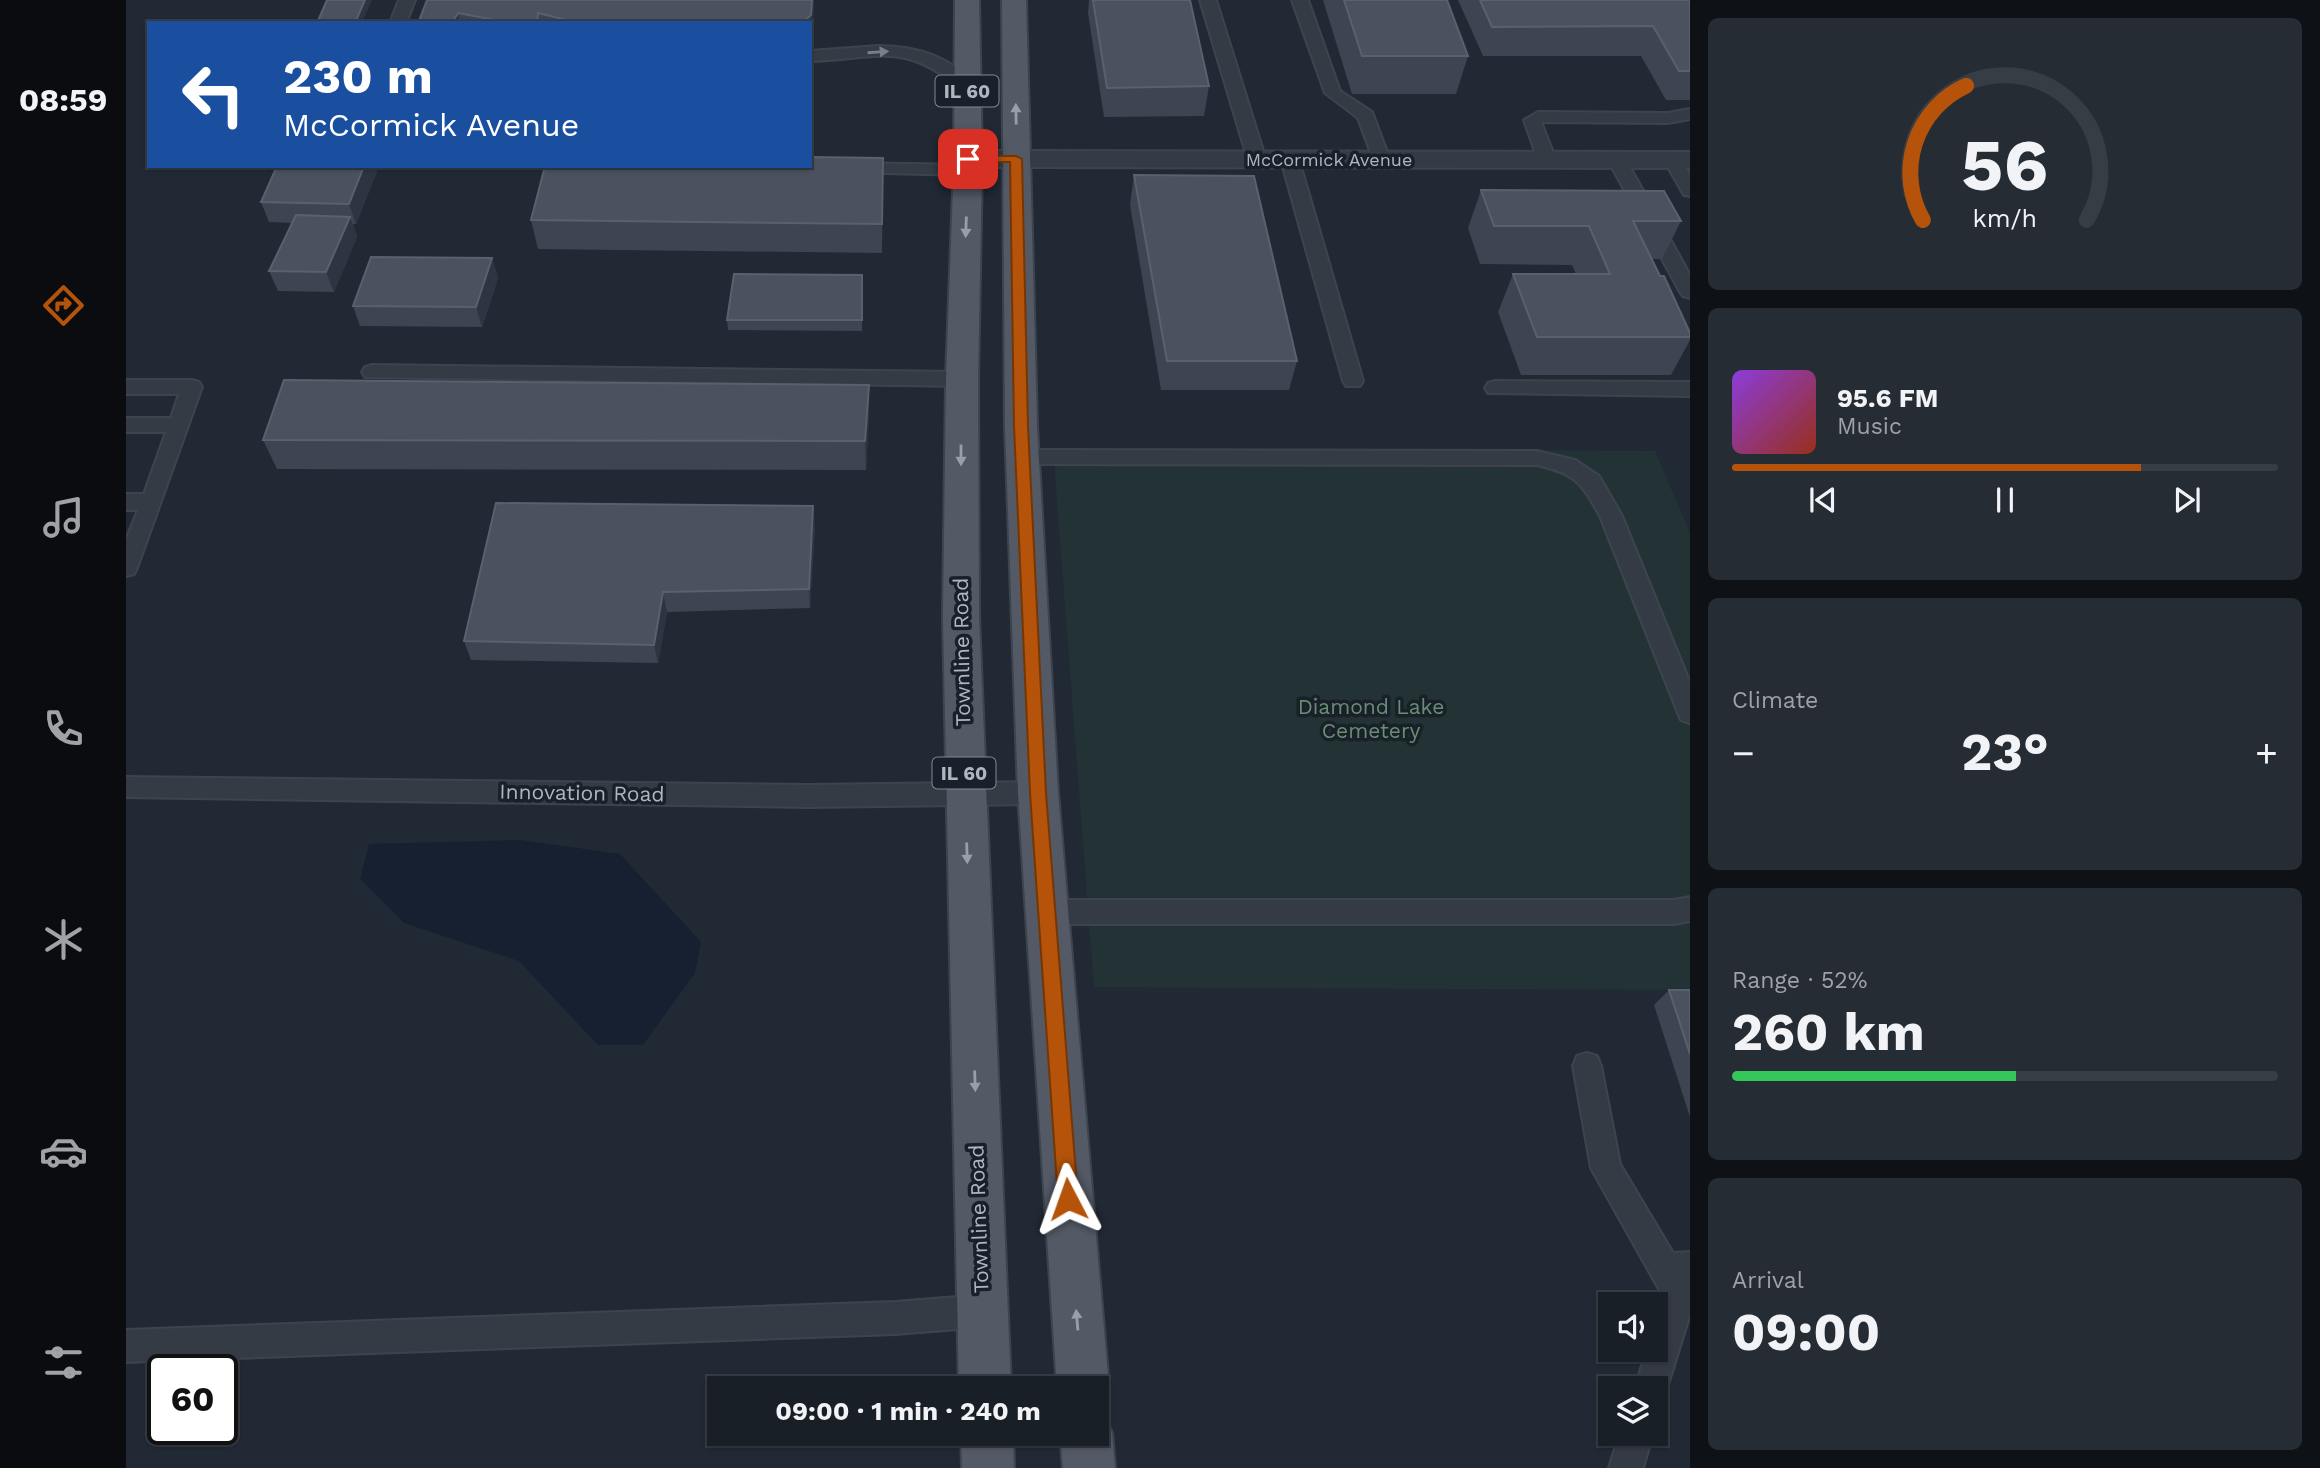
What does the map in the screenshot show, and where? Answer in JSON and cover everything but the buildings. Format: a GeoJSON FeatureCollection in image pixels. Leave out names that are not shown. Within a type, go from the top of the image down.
{"type":"FeatureCollection","features":[{"type":"Feature","properties":{"kind":"main road","name":"Townline Road"},"geometry":{"type":"LineString","coordinates":[[967,0],[968,165],[962,379],[961,617],[985,1376]]}},
{"type":"Feature","properties":{"kind":"main road","name":"IL 60"},"geometry":{"type":"LineString","coordinates":[[1014,0],[1023,457],[1038,793],[1082,1376]]}},
{"type":"Feature","properties":{"kind":"main road"},"geometry":{"type":"LineString","coordinates":[[987,1446],[988,1468]]}},
{"type":"Feature","properties":{"kind":"main road"},"geometry":{"type":"LineString","coordinates":[[1087,1446],[1089,1468]]}},
{"type":"Feature","properties":{"kind":"street","name":"McCormick Avenue"},"geometry":{"type":"LineString","coordinates":[[968,165],[1016,159],[1681,160]]}},
{"type":"Feature","properties":{"kind":"lane"},"geometry":{"type":"LineString","coordinates":[[399,21],[407,0]]}},
{"type":"Feature","properties":{"kind":"lane"},"geometry":{"type":"LineString","coordinates":[[1208,0],[1257,159]]}},
{"type":"Feature","properties":{"kind":"lane"},"geometry":{"type":"LineString","coordinates":[[1300,0],[1333,93],[1366,116],[1381,160]]}},
{"type":"Feature","properties":{"kind":"lane"},"geometry":{"type":"LineString","coordinates":[[812,56],[891,51],[916,54],[941,65],[967,86]]}},
{"type":"Feature","properties":{"kind":"lane"},"geometry":{"type":"LineString","coordinates":[[1547,160],[1532,120],[1538,117],[1668,118],[1690,114]]}},
{"type":"Feature","properties":{"kind":"lane"},"geometry":{"type":"LineString","coordinates":[[1290,159],[1353,381]]}},
{"type":"Feature","properties":{"kind":"lane"},"geometry":{"type":"LineString","coordinates":[[1617,160],[1690,292]]}},
{"type":"Feature","properties":{"kind":"lane"},"geometry":{"type":"LineString","coordinates":[[1681,160],[1690,191]]}},
{"type":"Feature","properties":{"kind":"lane"},"geometry":{"type":"LineString","coordinates":[[835,168],[968,165]]}},
{"type":"Feature","properties":{"kind":"lane"},"geometry":{"type":"LineString","coordinates":[[372,372],[962,379]]}},
{"type":"Feature","properties":{"kind":"lane"},"geometry":{"type":"LineString","coordinates":[[126,387],[192,387],[126,568]]}},
{"type":"Feature","properties":{"kind":"lane"},"geometry":{"type":"LineString","coordinates":[[1495,388],[1690,389]]}},
{"type":"Feature","properties":{"kind":"lane"},"geometry":{"type":"LineString","coordinates":[[126,425],[179,425]]}},
{"type":"Feature","properties":{"kind":"lane"},"geometry":{"type":"LineString","coordinates":[[1023,457],[1537,458],[1568,465],[1591,481],[1611,516],[1690,713]]}},
{"type":"Feature","properties":{"kind":"lane"},"geometry":{"type":"LineString","coordinates":[[126,502],[152,502]]}},
{"type":"Feature","properties":{"kind":"lane","name":"Innovation Road"},"geometry":{"type":"LineString","coordinates":[[126,787],[808,796],[1038,793]]}},
{"type":"Feature","properties":{"kind":"lane"},"geometry":{"type":"LineString","coordinates":[[1047,912],[1674,912],[1690,909]]}},
{"type":"Feature","properties":{"kind":"lane"},"geometry":{"type":"LineString","coordinates":[[1587,1066],[1606,1168],[1677,1269],[1680,1296],[1655,1376]]}},
{"type":"Feature","properties":{"kind":"lane"},"geometry":{"type":"LineString","coordinates":[[126,1346],[895,1318],[983,1311]]}},
{"type":"Feature","properties":{"kind":"lane"},"geometry":{"type":"LineString","coordinates":[[1626,1468],[1633,1446]]}},
{"type":"Feature","properties":{"kind":"green space","name":"Diamond Lake Cemetery"},"geometry":{"type":"Polygon","coordinates":[[[1053,448],[1655,451],[1690,533],[1690,990],[1094,987],[1053,448]]]}},
{"type":"Feature","properties":{"kind":"water"},"geometry":{"type":"Polygon","coordinates":[[[520,840],[620,854],[701,942],[695,973],[643,1045],[598,1045],[519,961],[404,923],[360,879],[369,844],[520,840]]]}},
{"type":"Feature","properties":{"kind":"route"},"geometry":{"type":"LineString","coordinates":[[968,159],[1016,159],[1021,426],[1038,793],[1068,1199]]}}]}
